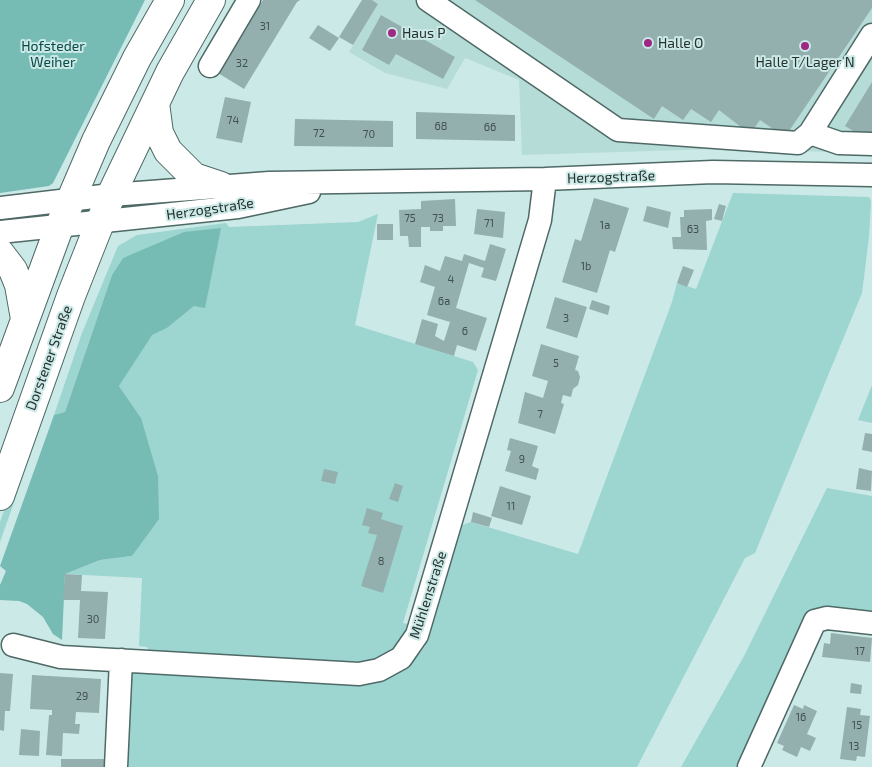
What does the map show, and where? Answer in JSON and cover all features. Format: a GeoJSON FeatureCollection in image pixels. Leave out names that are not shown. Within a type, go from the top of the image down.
{"type":"FeatureCollection","features":[{"type":"Feature","properties":{"kind":"main road"},"geometry":{"type":"LineString","coordinates":[[0,388],[60,225],[125,83],[170,0]]}},
{"type":"Feature","properties":{"kind":"main road","name":"Dorstener Straße"},"geometry":{"type":"LineString","coordinates":[[0,496],[99,222],[178,56],[211,0]]}},
{"type":"Feature","properties":{"kind":"main road"},"geometry":{"type":"LineString","coordinates":[[155,102],[159,134],[168,151],[194,177],[221,186]]}},
{"type":"Feature","properties":{"kind":"main road"},"geometry":{"type":"LineString","coordinates":[[0,253],[13,270],[19,285],[25,320]]}},
{"type":"Feature","properties":{"kind":"street"},"geometry":{"type":"LineString","coordinates":[[210,66],[249,0]]}},
{"type":"Feature","properties":{"kind":"street"},"geometry":{"type":"LineString","coordinates":[[428,0],[618,130],[798,143],[810,133],[872,35]]}},
{"type":"Feature","properties":{"kind":"street"},"geometry":{"type":"LineString","coordinates":[[810,133],[839,143],[872,144]]}},
{"type":"Feature","properties":{"kind":"street","name":"Herzogstraße"},"geometry":{"type":"LineString","coordinates":[[111,195],[269,183],[545,179],[712,172],[872,175]]}},
{"type":"Feature","properties":{"kind":"street","name":"Mühlenstraße"},"geometry":{"type":"LineString","coordinates":[[13,645],[61,657],[359,674],[385,668],[405,653],[417,635],[538,230],[544,202],[545,179]]}},
{"type":"Feature","properties":{"kind":"street","name":"Herzogstraße"},"geometry":{"type":"LineString","coordinates":[[99,222],[238,207],[349,183]]}},
{"type":"Feature","properties":{"kind":"street"},"geometry":{"type":"LineString","coordinates":[[0,208],[72,198],[111,195]]}},
{"type":"Feature","properties":{"kind":"street"},"geometry":{"type":"LineString","coordinates":[[0,232],[99,222]]}},
{"type":"Feature","properties":{"kind":"street"},"geometry":{"type":"LineString","coordinates":[[749,767],[815,621],[827,618],[872,623]]}},
{"type":"Feature","properties":{"kind":"street"},"geometry":{"type":"LineString","coordinates":[[116,767],[121,660]]}},
{"type":"Feature","properties":{"kind":"shaded area"},"geometry":{"type":"Polygon","coordinates":[[[372,0],[872,0],[872,153],[715,149],[522,155],[519,80],[465,58],[447,89],[385,73],[349,52],[378,4],[372,0]]]}},
{"type":"Feature","properties":{"kind":"shaded area"},"geometry":{"type":"Polygon","coordinates":[[[733,193],[869,197],[871,201],[869,237],[862,293],[755,553],[745,558],[637,767],[109,767],[127,669],[408,663],[425,646],[460,526],[471,522],[578,554],[672,302],[677,283],[696,289],[733,193]]]}},
{"type":"Feature","properties":{"kind":"shaded area"},"geometry":{"type":"Polygon","coordinates":[[[378,214],[355,325],[473,362],[478,370],[403,623],[412,625],[398,648],[371,664],[151,653],[147,647],[139,646],[142,578],[65,574],[100,560],[132,556],[144,538],[141,418],[119,386],[151,335],[167,328],[194,306],[139,252],[123,258],[112,275],[65,412],[54,415],[82,333],[118,246],[137,235],[226,223],[229,227],[358,222],[378,214]]]}},
{"type":"Feature","properties":{"kind":"shaded area"},"geometry":{"type":"Polygon","coordinates":[[[61,354],[66,355],[0,542],[0,522],[61,354]]]}},
{"type":"Feature","properties":{"kind":"shaded area"},"geometry":{"type":"Polygon","coordinates":[[[872,385],[872,423],[858,420],[872,385]]]}},
{"type":"Feature","properties":{"kind":"shaded area"},"geometry":{"type":"Polygon","coordinates":[[[827,488],[872,496],[872,614],[818,609],[742,767],[681,767],[744,656],[827,488]]]}},
{"type":"Feature","properties":{"kind":"green space","name":"Hofsteder Weiher"},"geometry":{"type":"Polygon","coordinates":[[[0,0],[145,0],[53,183],[49,186],[0,193],[0,0]]]}},
{"type":"Feature","properties":{"kind":"green space"},"geometry":{"type":"Polygon","coordinates":[[[221,228],[205,308],[194,306],[167,328],[152,335],[119,386],[141,418],[158,476],[159,519],[132,556],[100,560],[65,574],[62,640],[53,634],[43,617],[27,604],[19,601],[0,600],[0,585],[6,571],[0,566],[54,415],[65,412],[112,275],[123,258],[184,232],[221,228]]]}},
{"type":"Feature","properties":{"kind":"building"},"geometry":{"type":"Polygon","coordinates":[[[263,0],[300,0],[244,89],[218,73],[263,0]]]}},
{"type":"Feature","properties":{"kind":"building"},"geometry":{"type":"Polygon","coordinates":[[[362,0],[372,0],[378,4],[353,45],[339,37],[362,0]]]}},
{"type":"Feature","properties":{"kind":"building","name":"Halle O"},"geometry":{"type":"Polygon","coordinates":[[[475,0],[872,0],[872,8],[785,137],[760,120],[750,134],[719,110],[711,122],[691,109],[683,120],[662,106],[654,119],[475,0]]]}},
{"type":"Feature","properties":{"kind":"building","name":"Haus P"},"geometry":{"type":"Polygon","coordinates":[[[381,15],[455,57],[443,79],[396,54],[389,65],[362,50],[381,15]]]}},
{"type":"Feature","properties":{"kind":"building"},"geometry":{"type":"Polygon","coordinates":[[[318,25],[339,38],[330,51],[309,38],[318,25]]]}},
{"type":"Feature","properties":{"kind":"building"},"geometry":{"type":"Polygon","coordinates":[[[872,82],[872,138],[863,137],[845,126],[872,82]]]}},
{"type":"Feature","properties":{"kind":"building"},"geometry":{"type":"Polygon","coordinates":[[[225,97],[251,102],[242,143],[216,138],[225,97]]]}},
{"type":"Feature","properties":{"kind":"building"},"geometry":{"type":"Polygon","coordinates":[[[416,112],[515,115],[515,141],[416,139],[416,112]]]}},
{"type":"Feature","properties":{"kind":"building"},"geometry":{"type":"Polygon","coordinates":[[[295,119],[393,121],[393,147],[294,146],[295,119]]]}},
{"type":"Feature","properties":{"kind":"building"},"geometry":{"type":"Polygon","coordinates":[[[594,198],[629,208],[615,252],[610,250],[597,293],[562,282],[575,239],[581,241],[594,198]]]}},
{"type":"Feature","properties":{"kind":"building"},"geometry":{"type":"Polygon","coordinates":[[[455,199],[456,226],[443,226],[443,231],[430,231],[430,227],[421,227],[421,247],[409,247],[408,236],[400,236],[399,210],[421,209],[421,201],[455,199]]]}},
{"type":"Feature","properties":{"kind":"building"},"geometry":{"type":"Polygon","coordinates":[[[719,204],[726,206],[722,221],[714,219],[719,204]]]}},
{"type":"Feature","properties":{"kind":"building"},"geometry":{"type":"Polygon","coordinates":[[[647,206],[671,212],[668,228],[643,221],[647,206]]]}},
{"type":"Feature","properties":{"kind":"building"},"geometry":{"type":"Polygon","coordinates":[[[477,209],[505,212],[503,238],[474,234],[477,209]]]}},
{"type":"Feature","properties":{"kind":"building"},"geometry":{"type":"Polygon","coordinates":[[[712,209],[712,220],[706,221],[707,250],[673,249],[672,237],[681,237],[680,217],[684,217],[684,210],[712,209]]]}},
{"type":"Feature","properties":{"kind":"building"},"geometry":{"type":"Polygon","coordinates":[[[377,224],[393,224],[393,240],[377,240],[377,224]]]}},
{"type":"Feature","properties":{"kind":"building"},"geometry":{"type":"Polygon","coordinates":[[[490,244],[506,249],[496,281],[481,277],[484,268],[469,263],[456,308],[487,318],[476,351],[457,345],[454,356],[415,344],[422,319],[438,324],[435,336],[444,341],[450,322],[427,315],[435,287],[420,282],[425,265],[440,271],[445,256],[462,261],[464,254],[485,261],[490,244]]]}},
{"type":"Feature","properties":{"kind":"building"},"geometry":{"type":"Polygon","coordinates":[[[683,266],[694,270],[687,287],[677,283],[683,266]]]}},
{"type":"Feature","properties":{"kind":"building"},"geometry":{"type":"Polygon","coordinates":[[[555,297],[587,307],[577,338],[546,328],[555,297]]]}},
{"type":"Feature","properties":{"kind":"building"},"geometry":{"type":"Polygon","coordinates":[[[592,300],[610,306],[608,315],[589,309],[592,300]]]}},
{"type":"Feature","properties":{"kind":"building"},"geometry":{"type":"Polygon","coordinates":[[[541,344],[579,356],[575,370],[578,371],[580,377],[578,385],[573,389],[571,397],[563,395],[561,403],[564,404],[555,434],[518,423],[525,392],[543,398],[548,381],[532,376],[541,344]]]}},
{"type":"Feature","properties":{"kind":"building"},"geometry":{"type":"Polygon","coordinates":[[[865,433],[872,434],[872,452],[862,450],[865,433]]]}},
{"type":"Feature","properties":{"kind":"building"},"geometry":{"type":"Polygon","coordinates":[[[510,438],[538,446],[532,466],[539,469],[536,480],[505,471],[511,451],[507,450],[510,438]]]}},
{"type":"Feature","properties":{"kind":"building"},"geometry":{"type":"Polygon","coordinates":[[[859,468],[872,471],[871,491],[856,489],[859,468]]]}},
{"type":"Feature","properties":{"kind":"building"},"geometry":{"type":"Polygon","coordinates":[[[324,469],[338,472],[335,484],[321,481],[324,469]]]}},
{"type":"Feature","properties":{"kind":"building"},"geometry":{"type":"Polygon","coordinates":[[[395,483],[403,486],[398,502],[389,499],[395,483]]]}},
{"type":"Feature","properties":{"kind":"building"},"geometry":{"type":"Polygon","coordinates":[[[500,486],[531,496],[522,525],[491,516],[500,486]]]}},
{"type":"Feature","properties":{"kind":"building"},"geometry":{"type":"Polygon","coordinates":[[[367,508],[383,513],[381,519],[403,526],[383,593],[361,586],[377,535],[368,533],[370,527],[362,525],[367,508]]]}},
{"type":"Feature","properties":{"kind":"building"},"geometry":{"type":"Polygon","coordinates":[[[473,512],[492,518],[489,527],[471,522],[473,512]]]}},
{"type":"Feature","properties":{"kind":"building"},"geometry":{"type":"Polygon","coordinates":[[[65,574],[82,575],[81,591],[108,592],[105,639],[78,638],[80,600],[63,600],[65,574]]]}},
{"type":"Feature","properties":{"kind":"building"},"geometry":{"type":"Polygon","coordinates":[[[831,633],[872,638],[870,662],[822,657],[824,643],[830,644],[831,633]]]}},
{"type":"Feature","properties":{"kind":"building"},"geometry":{"type":"Polygon","coordinates":[[[0,673],[13,674],[10,711],[5,711],[4,731],[0,730],[0,673]]]}},
{"type":"Feature","properties":{"kind":"building"},"geometry":{"type":"Polygon","coordinates":[[[32,675],[101,679],[99,713],[76,712],[75,724],[80,724],[79,734],[63,733],[62,756],[46,755],[49,715],[52,715],[52,710],[30,709],[32,675]]]}},
{"type":"Feature","properties":{"kind":"building"},"geometry":{"type":"Polygon","coordinates":[[[851,683],[862,685],[861,694],[850,693],[851,683]]]}},
{"type":"Feature","properties":{"kind":"building"},"geometry":{"type":"Polygon","coordinates":[[[794,705],[803,709],[804,705],[817,711],[807,734],[816,738],[810,751],[801,747],[797,757],[782,750],[784,746],[777,743],[794,705]]]}},
{"type":"Feature","properties":{"kind":"building"},"geometry":{"type":"Polygon","coordinates":[[[847,707],[861,709],[860,715],[870,716],[865,757],[857,756],[856,761],[840,759],[847,707]]]}},
{"type":"Feature","properties":{"kind":"building"},"geometry":{"type":"Polygon","coordinates":[[[21,729],[40,731],[39,756],[19,755],[21,729]]]}},
{"type":"Feature","properties":{"kind":"building"},"geometry":{"type":"Polygon","coordinates":[[[61,759],[109,759],[108,767],[61,767],[61,759]]]}},
{"type":"Feature","properties":{"kind":"place","name":"Haus P"},"geometry":{"type":"Point","coordinates":[392,33]}},
{"type":"Feature","properties":{"kind":"place","name":"Halle O"},"geometry":{"type":"Point","coordinates":[648,43]}},
{"type":"Feature","properties":{"kind":"place","name":"Halle T/Lager N"},"geometry":{"type":"Point","coordinates":[805,46]}}]}
